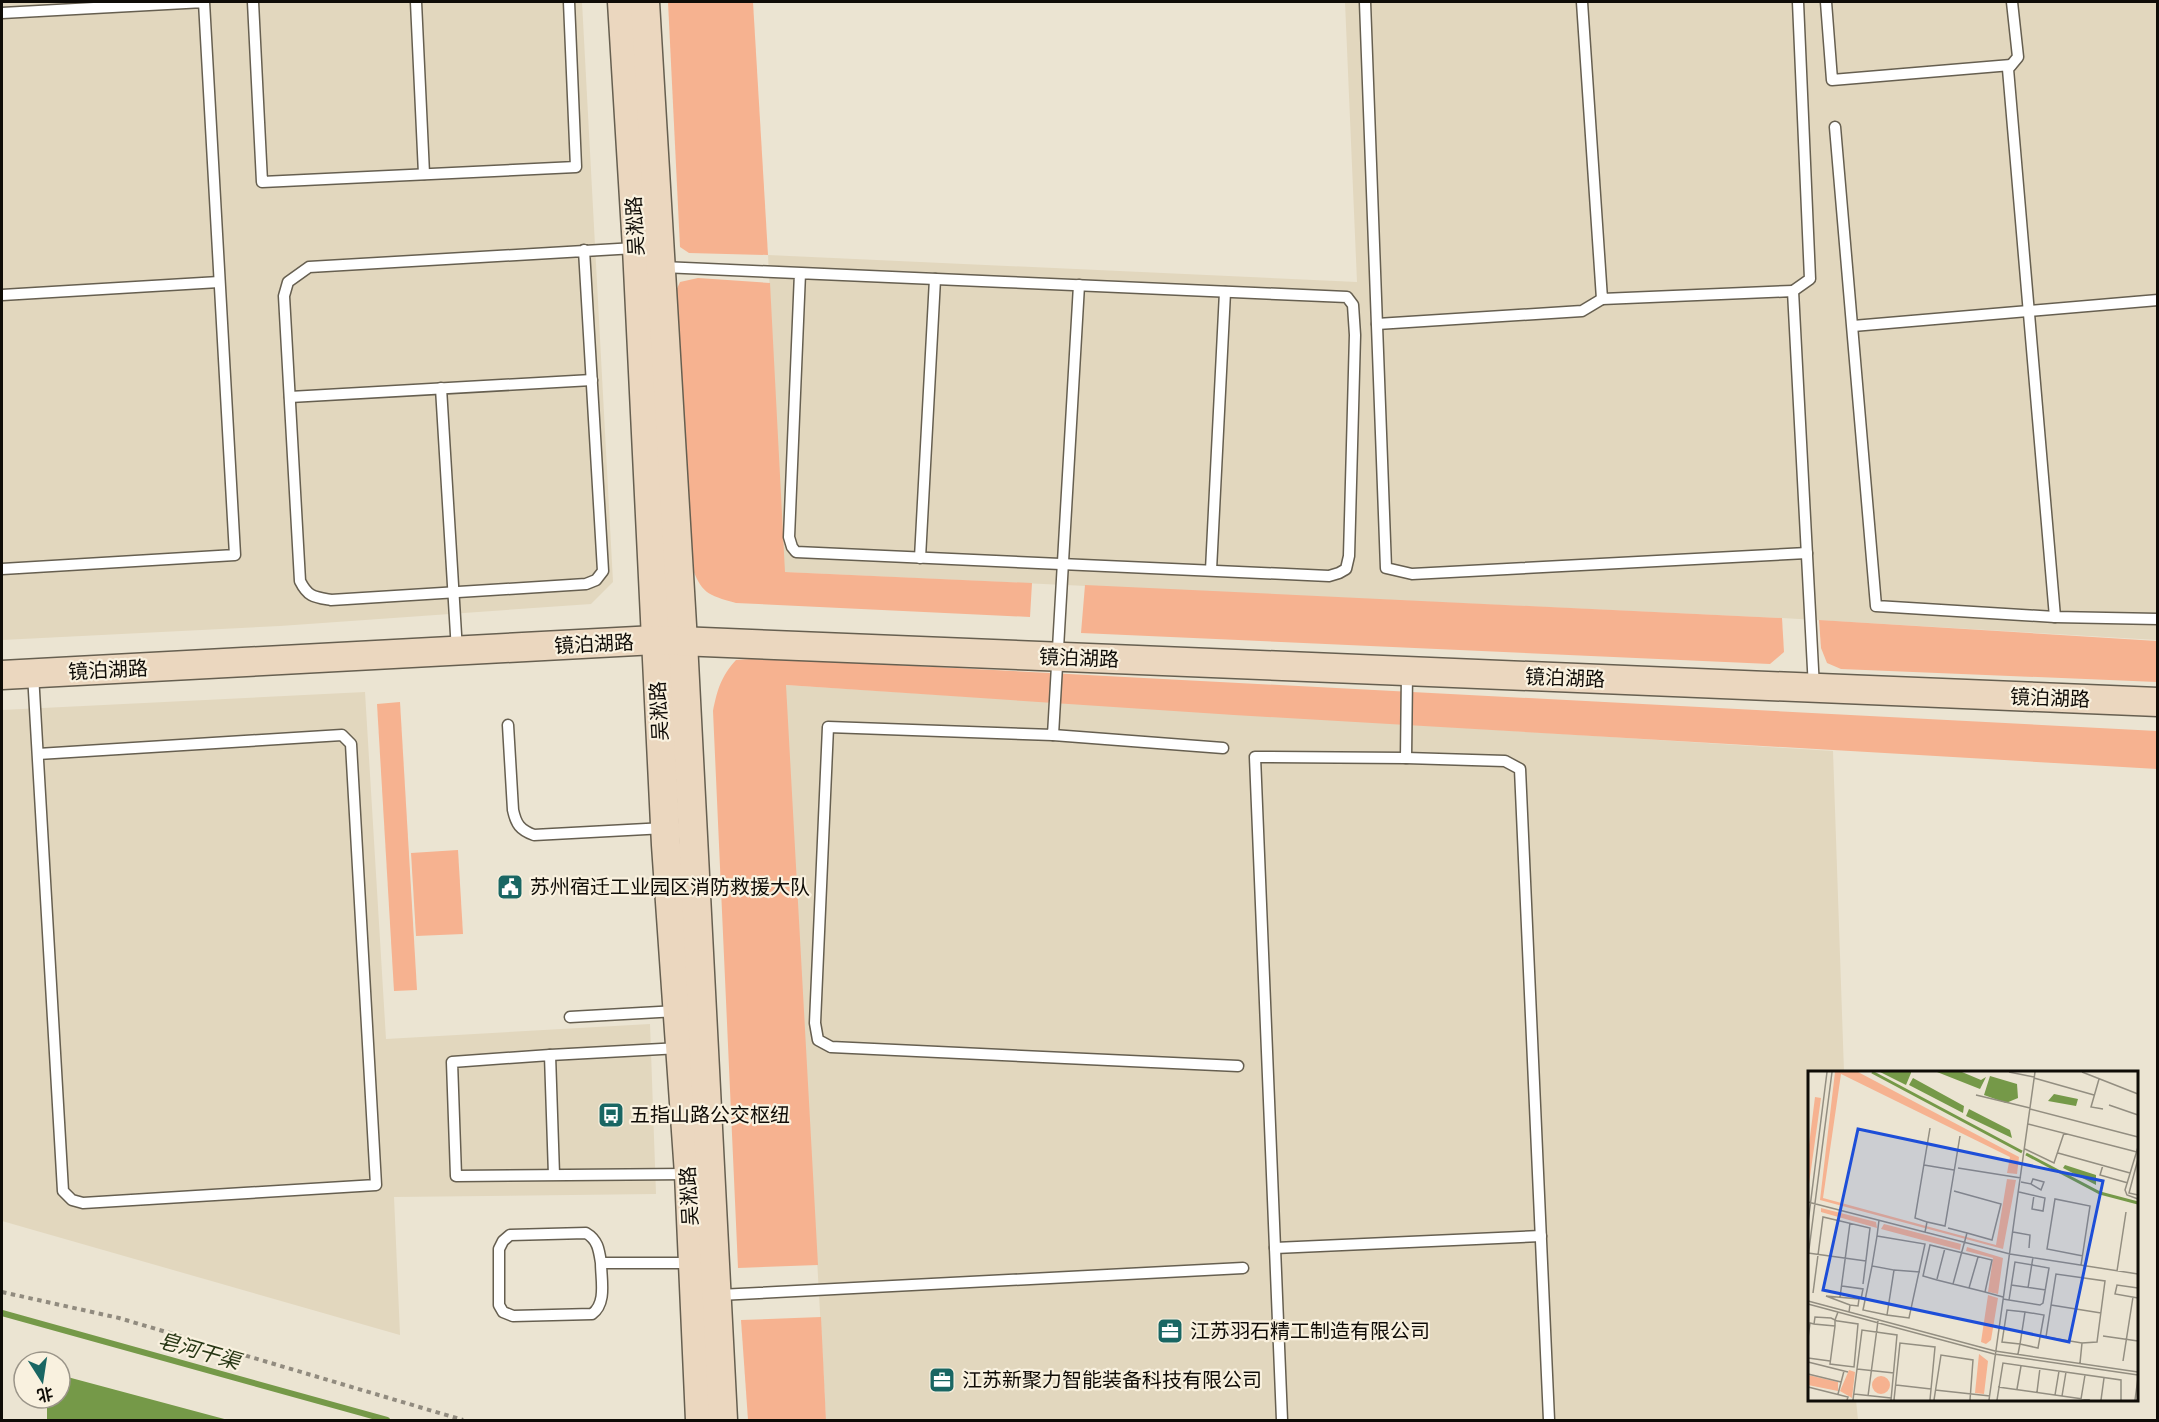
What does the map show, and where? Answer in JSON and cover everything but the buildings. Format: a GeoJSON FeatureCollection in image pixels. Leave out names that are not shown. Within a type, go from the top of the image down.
{"type":"FeatureCollection","features":[{"type":"Feature","properties":{"kind":"main road","name":"吴淞路"},"geometry":{"type":"LineString","coordinates":[[622,2],[683,642],[689,1010],[705,1295],[723,1420]]}},
{"type":"Feature","properties":{"kind":"main road","name":"吴淞路"},"geometry":{"type":"LineString","coordinates":[[645,2],[645,261],[655,640],[665,828],[689,1010],[680,1048],[689,1174],[692,1263],[705,1295],[700,1420]]}},
{"type":"Feature","properties":{"kind":"main road","name":"镜泊湖路"},"geometry":{"type":"LineString","coordinates":[[2,675],[655,640],[2157,702]]}},
{"type":"Feature","properties":{"kind":"lane"},"geometry":{"type":"LineString","coordinates":[[2,14],[204,2],[235,555],[2,569]]}},
{"type":"Feature","properties":{"kind":"lane"},"geometry":{"type":"LineString","coordinates":[[253,2],[262,182],[576,167],[569,2]]}},
{"type":"Feature","properties":{"kind":"lane"},"geometry":{"type":"LineString","coordinates":[[416,2],[424,174]]}},
{"type":"Feature","properties":{"kind":"lane"},"geometry":{"type":"LineString","coordinates":[[1365,2],[1386,568],[1412,574],[1807,553]]}},
{"type":"Feature","properties":{"kind":"lane"},"geometry":{"type":"LineString","coordinates":[[1582,2],[1602,299]]}},
{"type":"Feature","properties":{"kind":"lane"},"geometry":{"type":"LineString","coordinates":[[1377,324],[1582,311],[1602,299],[1793,291],[1810,279],[1798,2]]}},
{"type":"Feature","properties":{"kind":"lane"},"geometry":{"type":"LineString","coordinates":[[1826,2],[1832,80],[2011,65]]}},
{"type":"Feature","properties":{"kind":"lane"},"geometry":{"type":"LineString","coordinates":[[2012,2],[2018,57],[2008,69],[2055,617]]}},
{"type":"Feature","properties":{"kind":"lane"},"geometry":{"type":"LineString","coordinates":[[1835,127],[1876,606],[2055,617],[2157,619]]}},
{"type":"Feature","properties":{"kind":"lane"},"geometry":{"type":"LineString","coordinates":[[584,250],[603,571],[596,580],[586,584],[331,600],[313,597],[305,591],[300,580],[284,297],[288,282],[309,267],[584,250],[645,261],[800,273],[1347,297],[1353,305],[1355,335],[1349,556],[1346,569],[1329,576],[796,552],[789,537],[800,273]]}},
{"type":"Feature","properties":{"kind":"lane"},"geometry":{"type":"LineString","coordinates":[[920,558],[935,279]]}},
{"type":"Feature","properties":{"kind":"lane"},"geometry":{"type":"LineString","coordinates":[[2,295],[219,282]]}},
{"type":"Feature","properties":{"kind":"lane"},"geometry":{"type":"LineString","coordinates":[[1053,735],[1079,285]]}},
{"type":"Feature","properties":{"kind":"lane"},"geometry":{"type":"LineString","coordinates":[[1793,291],[1814,688]]}},
{"type":"Feature","properties":{"kind":"lane"},"geometry":{"type":"LineString","coordinates":[[1211,570],[1225,292]]}},
{"type":"Feature","properties":{"kind":"lane"},"geometry":{"type":"LineString","coordinates":[[1853,326],[2157,300]]}},
{"type":"Feature","properties":{"kind":"lane"},"geometry":{"type":"LineString","coordinates":[[290,397],[592,380]]}},
{"type":"Feature","properties":{"kind":"lane"},"geometry":{"type":"LineString","coordinates":[[441,388],[457,651]]}},
{"type":"Feature","properties":{"kind":"lane"},"geometry":{"type":"LineString","coordinates":[[1406,758],[1407,671]]}},
{"type":"Feature","properties":{"kind":"lane"},"geometry":{"type":"LineString","coordinates":[[33,674],[63,1191],[72,1200],[83,1203],[376,1185],[351,744],[342,735],[38,754]]}},
{"type":"Feature","properties":{"kind":"lane"},"geometry":{"type":"LineString","coordinates":[[508,725],[513,810],[516,822],[523,831],[534,836],[665,828]]}},
{"type":"Feature","properties":{"kind":"lane"},"geometry":{"type":"LineString","coordinates":[[1223,748],[1053,735],[828,727],[815,1023],[818,1040],[831,1047],[1238,1066]]}},
{"type":"Feature","properties":{"kind":"lane"},"geometry":{"type":"LineString","coordinates":[[1282,1420],[1255,757],[1505,761],[1520,769],[1549,1420]]}},
{"type":"Feature","properties":{"kind":"lane"},"geometry":{"type":"LineString","coordinates":[[570,1017],[689,1010]]}},
{"type":"Feature","properties":{"kind":"lane"},"geometry":{"type":"LineString","coordinates":[[680,1048],[452,1062],[456,1176],[689,1174]]}},
{"type":"Feature","properties":{"kind":"lane"},"geometry":{"type":"LineString","coordinates":[[550,1055],[554,1175]]}},
{"type":"Feature","properties":{"kind":"lane"},"geometry":{"type":"LineString","coordinates":[[586,1233],[593,1237],[599,1246],[601,1263],[601,1301],[598,1309],[592,1314],[513,1316],[503,1312],[499,1305],[498,1249],[510,1234],[586,1233]]}},
{"type":"Feature","properties":{"kind":"lane"},"geometry":{"type":"LineString","coordinates":[[1275,1248],[1541,1236]]}},
{"type":"Feature","properties":{"kind":"lane"},"geometry":{"type":"LineString","coordinates":[[601,1263],[692,1263]]}},
{"type":"Feature","properties":{"kind":"lane"},"geometry":{"type":"LineString","coordinates":[[705,1295],[1243,1268]]}},
{"type":"Feature","properties":{"kind":"path"},"geometry":{"type":"LineString","coordinates":[[2,1292],[119,1318],[463,1420]]}},
{"type":"Feature","properties":{"kind":"shaded area"},"geometry":{"type":"Polygon","coordinates":[[[2,2],[582,2],[613,582],[591,604],[280,626],[2,640],[2,2]]]}},
{"type":"Feature","properties":{"kind":"shaded area"},"geometry":{"type":"Polygon","coordinates":[[[668,2],[753,2],[768,255],[689,253],[680,247],[668,2]]]}},
{"type":"Feature","properties":{"kind":"shaded area"},"geometry":{"type":"Polygon","coordinates":[[[1345,2],[2157,2],[2157,640],[1782,618],[784,572],[768,255],[1357,282],[1345,2]]]}},
{"type":"Feature","properties":{"kind":"shaded area"},"geometry":{"type":"Polygon","coordinates":[[[698,278],[770,283],[785,572],[1032,583],[1030,617],[736,603],[718,598],[702,587],[691,564],[675,293],[680,282],[698,278]]]}},
{"type":"Feature","properties":{"kind":"shaded area"},"geometry":{"type":"Polygon","coordinates":[[[1085,585],[1782,618],[1784,652],[1770,664],[1081,633],[1085,585]]]}},
{"type":"Feature","properties":{"kind":"shaded area"},"geometry":{"type":"Polygon","coordinates":[[[1819,620],[2157,641],[2157,682],[1841,669],[1827,663],[1821,648],[1819,620]]]}},
{"type":"Feature","properties":{"kind":"shaded area"},"geometry":{"type":"Polygon","coordinates":[[[763,658],[2157,731],[2157,769],[1234,715],[786,685],[818,1265],[738,1268],[713,711],[720,684],[736,660],[763,658]]]}},
{"type":"Feature","properties":{"kind":"shaded area"},"geometry":{"type":"Polygon","coordinates":[[[785,685],[1833,751],[1844,1071],[1808,1071],[1808,1401],[1856,1401],[1858,1420],[826,1420],[785,685]]]}},
{"type":"Feature","properties":{"kind":"shaded area"},"geometry":{"type":"Polygon","coordinates":[[[365,692],[386,1039],[650,1024],[656,1194],[394,1197],[400,1335],[2,1221],[2,710],[365,692]]]}},
{"type":"Feature","properties":{"kind":"shaded area"},"geometry":{"type":"Polygon","coordinates":[[[400,702],[417,990],[394,991],[377,704],[400,702]]]}},
{"type":"Feature","properties":{"kind":"shaded area"},"geometry":{"type":"Polygon","coordinates":[[[458,850],[463,934],[416,936],[411,853],[458,850]]]}},
{"type":"Feature","properties":{"kind":"shaded area"},"geometry":{"type":"Polygon","coordinates":[[[821,1317],[826,1420],[748,1420],[741,1320],[821,1317]]]}},
{"type":"Feature","properties":{"kind":"shaded area"},"geometry":{"type":"Polygon","coordinates":[[[72,1378],[228,1420],[47,1420],[47,1410],[72,1410],[72,1378]]]}},
{"type":"Feature","properties":{"kind":"waterway","name":"皂河干渠"},"geometry":{"type":"LineString","coordinates":[[2,1313],[387,1420]]}},
{"type":"Feature","properties":{"kind":"place","name":"苏州宿迁工业园区消防救援大队"},"geometry":{"type":"Point","coordinates":[510,887]}},
{"type":"Feature","properties":{"kind":"place","name":"五指山路公交枢纽"},"geometry":{"type":"Point","coordinates":[611,1115]}},
{"type":"Feature","properties":{"kind":"place","name":"江苏羽石精工制造有限公司"},"geometry":{"type":"Point","coordinates":[1170,1331]}},
{"type":"Feature","properties":{"kind":"place","name":"江苏新聚力智能装备科技有限公司"},"geometry":{"type":"Point","coordinates":[942,1380]}}]}
